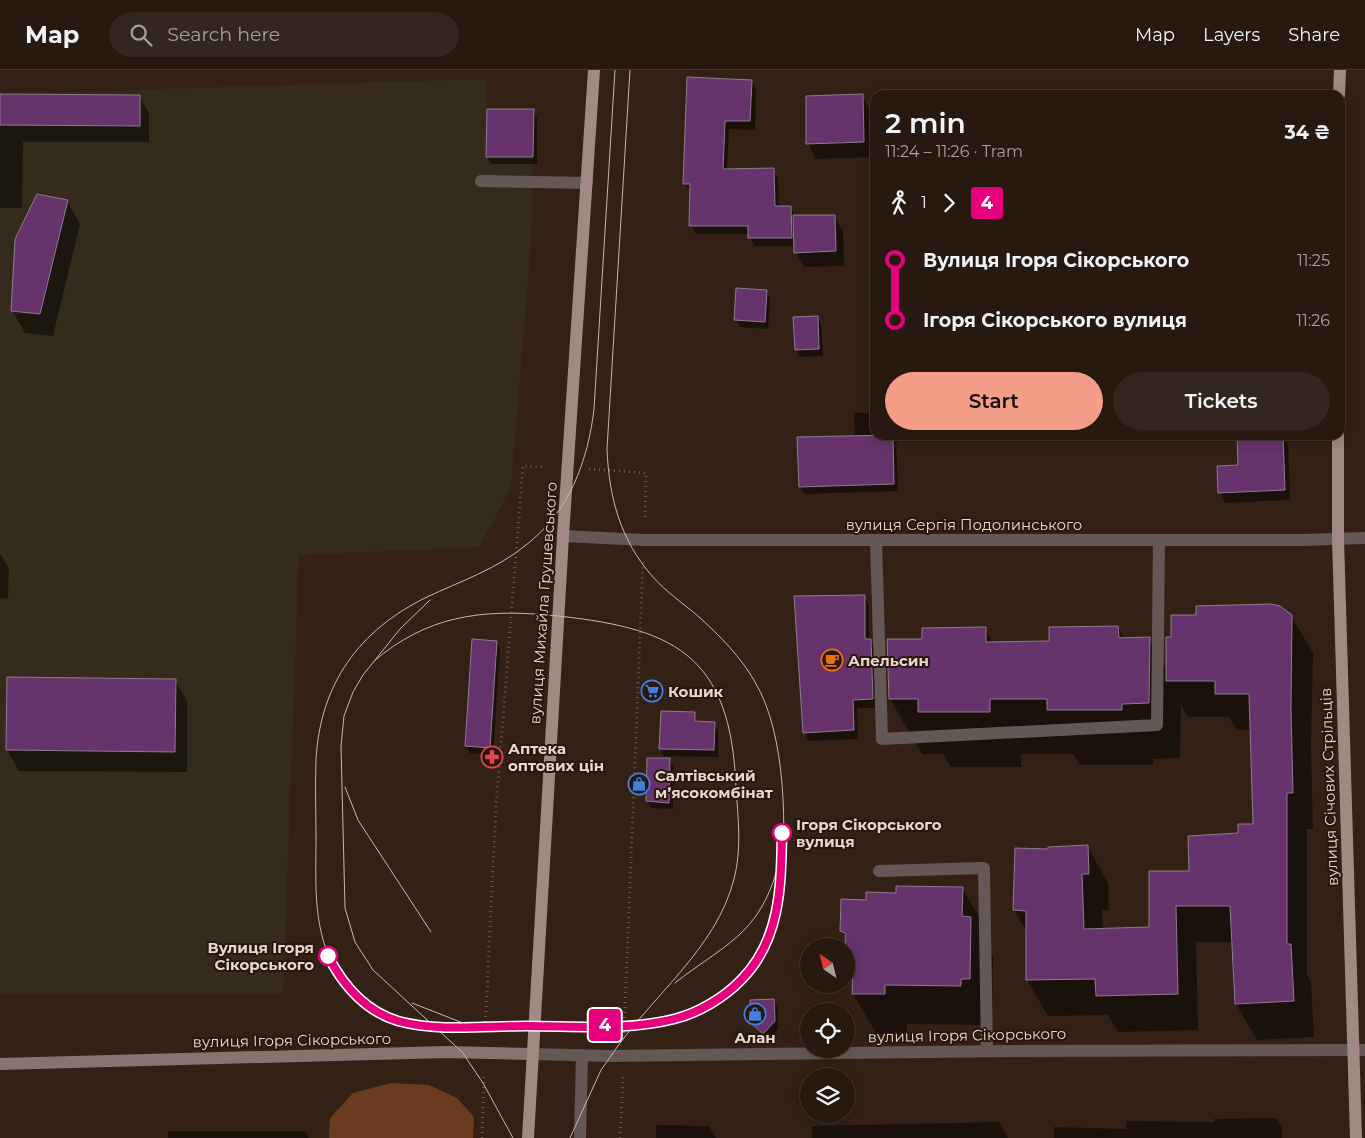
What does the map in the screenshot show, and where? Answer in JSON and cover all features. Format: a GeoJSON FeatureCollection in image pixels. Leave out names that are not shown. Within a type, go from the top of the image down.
{"type":"FeatureCollection","features":[{"type":"Feature","properties":{"kind":"main road","name":"вулиця Михайла Грушевського"},"geometry":{"type":"LineString","coordinates":[[528,1138],[563,536],[594,70]]}},
{"type":"Feature","properties":{"kind":"main road"},"geometry":{"type":"LineString","coordinates":[[1339,90],[1340,70]]}},
{"type":"Feature","properties":{"kind":"main road","name":"вулиця Січових Стрільців"},"geometry":{"type":"LineString","coordinates":[[1338,440],[1338,539],[1359,1051],[1356,1138]]}},
{"type":"Feature","properties":{"kind":"street"},"geometry":{"type":"LineString","coordinates":[[481,182],[587,183]]}},
{"type":"Feature","properties":{"kind":"street","name":"вулиця Сергія Подолинського"},"geometry":{"type":"LineString","coordinates":[[563,536],[644,540],[1365,538]]}},
{"type":"Feature","properties":{"kind":"street"},"geometry":{"type":"LineString","coordinates":[[876,540],[882,739],[1157,724],[1159,540]]}},
{"type":"Feature","properties":{"kind":"street"},"geometry":{"type":"LineString","coordinates":[[879,871],[984,868],[987,1051]]}},
{"type":"Feature","properties":{"kind":"street","name":"вулиця Ігоря Сікорського"},"geometry":{"type":"LineString","coordinates":[[0,1064],[484,1053],[623,1055],[987,1051],[1359,1051]]}},
{"type":"Feature","properties":{"kind":"street"},"geometry":{"type":"LineString","coordinates":[[580,1138],[582,1055]]}},
{"type":"Feature","properties":{"kind":"path"},"geometry":{"type":"LineString","coordinates":[[482,1138],[484,1053],[496,807],[523,466]]}},
{"type":"Feature","properties":{"kind":"path"},"geometry":{"type":"LineString","coordinates":[[620,1138],[646,473]]}},
{"type":"Feature","properties":{"kind":"shaded area"},"geometry":{"type":"Polygon","coordinates":[[[487,79],[487,109],[534,109],[531,245],[511,488],[479,547],[299,555],[283,993],[0,993],[0,94],[487,79]]]}},
{"type":"Feature","properties":{"kind":"shaded area"},"geometry":{"type":"Polygon","coordinates":[[[391,1083],[429,1085],[457,1098],[474,1117],[473,1138],[329,1138],[330,1118],[353,1093],[391,1083]]]}},
{"type":"Feature","properties":{"kind":"building"},"geometry":{"type":"Polygon","coordinates":[[[687,77],[752,80],[750,121],[725,121],[723,169],[774,168],[775,206],[791,206],[792,238],[748,238],[748,226],[689,226],[690,184],[683,184],[687,77]]]}},
{"type":"Feature","properties":{"kind":"building"},"geometry":{"type":"Polygon","coordinates":[[[0,94],[140,95],[140,126],[0,125],[0,94]]]}},
{"type":"Feature","properties":{"kind":"building"},"geometry":{"type":"Polygon","coordinates":[[[863,94],[864,142],[806,144],[806,96],[863,94]]]}},
{"type":"Feature","properties":{"kind":"building"},"geometry":{"type":"Polygon","coordinates":[[[487,109],[534,109],[533,157],[486,157],[487,109]]]}},
{"type":"Feature","properties":{"kind":"building"},"geometry":{"type":"Polygon","coordinates":[[[37,194],[68,200],[40,314],[11,311],[15,239],[37,194]]]}},
{"type":"Feature","properties":{"kind":"building"},"geometry":{"type":"Polygon","coordinates":[[[793,215],[835,215],[836,251],[794,253],[793,215]]]}},
{"type":"Feature","properties":{"kind":"building"},"geometry":{"type":"Polygon","coordinates":[[[736,288],[767,290],[765,322],[734,320],[736,288]]]}},
{"type":"Feature","properties":{"kind":"building"},"geometry":{"type":"Polygon","coordinates":[[[818,316],[819,349],[795,350],[793,317],[818,316]]]}},
{"type":"Feature","properties":{"kind":"building"},"geometry":{"type":"Polygon","coordinates":[[[870,435],[870,440],[893,440],[894,484],[799,487],[797,437],[870,435]]]}},
{"type":"Feature","properties":{"kind":"building"},"geometry":{"type":"Polygon","coordinates":[[[1237,440],[1283,440],[1285,490],[1218,493],[1217,466],[1238,465],[1237,440]]]}},
{"type":"Feature","properties":{"kind":"building","name":"Апельсин"},"geometry":{"type":"Polygon","coordinates":[[[865,595],[865,639],[871,639],[873,699],[853,700],[854,730],[803,733],[794,596],[865,595]]]}},
{"type":"Feature","properties":{"kind":"building"},"geometry":{"type":"Polygon","coordinates":[[[1271,604],[1280,606],[1292,615],[1291,708],[1293,793],[1287,793],[1287,944],[1291,944],[1294,1001],[1235,1004],[1230,906],[1176,906],[1178,994],[1096,996],[1095,979],[1026,980],[1026,911],[1013,910],[1015,848],[1048,849],[1048,847],[1088,845],[1089,874],[1082,874],[1084,929],[1149,927],[1149,871],[1189,871],[1188,836],[1238,833],[1238,824],[1253,824],[1249,694],[1215,694],[1215,681],[1166,681],[1166,637],[1171,637],[1171,615],[1196,615],[1196,606],[1271,604]]]}},
{"type":"Feature","properties":{"kind":"building"},"geometry":{"type":"Polygon","coordinates":[[[1118,626],[1119,638],[1150,637],[1149,703],[1122,704],[1122,710],[1047,710],[1047,699],[990,699],[990,712],[918,712],[918,699],[889,699],[887,639],[922,639],[922,628],[986,627],[986,642],[1049,641],[1049,627],[1118,626]]]}},
{"type":"Feature","properties":{"kind":"building"},"geometry":{"type":"Polygon","coordinates":[[[472,639],[497,641],[490,748],[465,746],[472,639]]]}},
{"type":"Feature","properties":{"kind":"building"},"geometry":{"type":"Polygon","coordinates":[[[7,677],[176,679],[175,752],[6,750],[7,677]]]}},
{"type":"Feature","properties":{"kind":"building"},"geometry":{"type":"Polygon","coordinates":[[[661,711],[695,712],[695,721],[715,722],[714,750],[659,749],[661,711]]]}},
{"type":"Feature","properties":{"kind":"building"},"geometry":{"type":"Polygon","coordinates":[[[647,758],[670,758],[669,803],[646,801],[647,758]]]}},
{"type":"Feature","properties":{"kind":"building"},"geometry":{"type":"Polygon","coordinates":[[[896,886],[963,887],[962,916],[971,917],[970,979],[961,979],[961,986],[885,985],[885,994],[852,994],[855,993],[855,938],[845,938],[845,933],[840,931],[841,899],[866,900],[866,892],[896,893],[896,886]]]}},
{"type":"Feature","properties":{"kind":"building"},"geometry":{"type":"Polygon","coordinates":[[[774,999],[775,1021],[763,1034],[751,1023],[750,1000],[774,999]]]}},
{"type":"Feature","properties":{"kind":"tram line"},"geometry":{"type":"LineString","coordinates":[[615,70],[594,409],[587,448],[574,484],[554,517],[526,545],[491,568],[403,610],[363,643],[348,662],[335,684],[325,707],[319,733],[316,760],[316,890],[317,908],[324,942],[338,973],[357,996],[389,1018],[413,1025],[446,1028],[579,1027],[649,1024],[679,1018],[709,1004],[728,992],[740,981],[750,969],[767,941],[777,910],[784,843],[784,815],[779,757],[766,704],[755,682],[730,647],[699,617],[663,588],[642,563],[624,533],[610,484],[607,449],[630,70]]}},
{"type":"Feature","properties":{"kind":"tram line"},"geometry":{"type":"LineString","coordinates":[[430,600],[400,629],[363,675],[353,692],[344,716],[341,746],[345,908],[355,942],[373,970],[462,1052],[483,1083],[513,1138]]}},
{"type":"Feature","properties":{"kind":"tram line"},"geometry":{"type":"LineString","coordinates":[[374,661],[414,634],[434,625],[455,619],[477,615],[523,613],[591,620],[629,628],[661,639],[687,655],[707,677],[722,705],[732,742],[739,833],[734,879],[725,905],[713,928],[697,951],[627,1034],[601,1070],[570,1138]]}},
{"type":"Feature","properties":{"kind":"tram line"},"geometry":{"type":"LineString","coordinates":[[345,787],[358,820],[431,932]]}},
{"type":"Feature","properties":{"kind":"tram line","name":"4"},"geometry":{"type":"LineString","coordinates":[[328,956],[347,987],[358,998],[370,1008],[398,1021],[433,1026],[478,1027],[587,1026],[635,1024],[676,1019],[696,1011],[728,992],[742,980],[761,954],[768,940],[778,907],[782,833]]}},
{"type":"Feature","properties":{"kind":"tram line"},"geometry":{"type":"LineString","coordinates":[[675,983],[723,948],[749,925],[760,910],[777,870]]}},
{"type":"Feature","properties":{"kind":"tram line"},"geometry":{"type":"LineString","coordinates":[[412,1003],[463,1023]]}},
{"type":"Feature","properties":{"kind":"place","name":"Апельсин"},"geometry":{"type":"Point","coordinates":[832,660]}},
{"type":"Feature","properties":{"kind":"place","name":"Кошик"},"geometry":{"type":"Point","coordinates":[652,691]}},
{"type":"Feature","properties":{"kind":"place","name":"Аптека оптових цін"},"geometry":{"type":"Point","coordinates":[492,757]}},
{"type":"Feature","properties":{"kind":"place","name":"Салтівський мʼясокомбінат"},"geometry":{"type":"Point","coordinates":[639,784]}},
{"type":"Feature","properties":{"kind":"place","name":"Ігоря Сікорського вулиця"},"geometry":{"type":"Point","coordinates":[782,833]}},
{"type":"Feature","properties":{"kind":"place","name":"Вулиця Ігоря Сікорського"},"geometry":{"type":"Point","coordinates":[328,956]}},
{"type":"Feature","properties":{"kind":"place","name":"Алан"},"geometry":{"type":"Point","coordinates":[755,1014]}}]}
